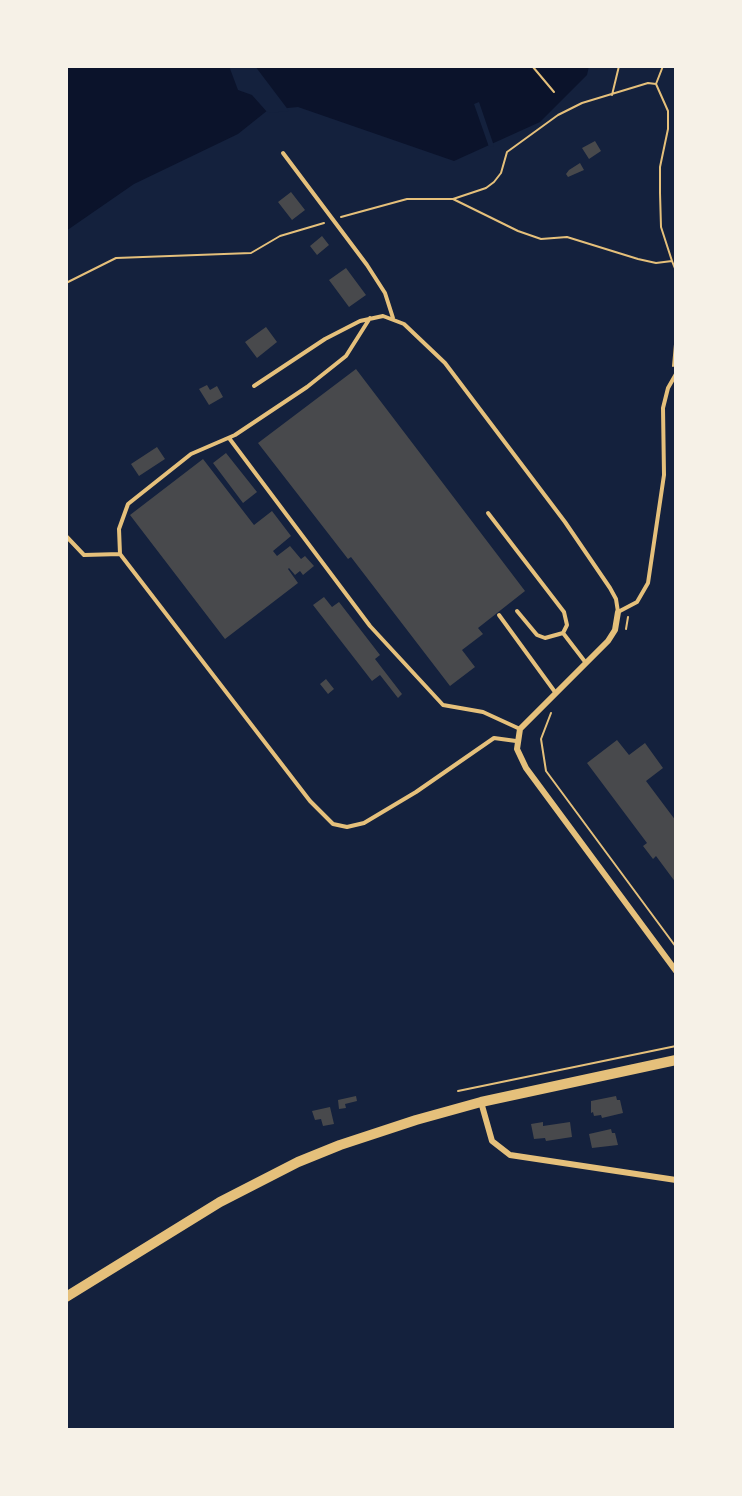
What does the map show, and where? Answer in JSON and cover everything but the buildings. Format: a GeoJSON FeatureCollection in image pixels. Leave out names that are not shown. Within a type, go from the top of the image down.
{"type":"FeatureCollection","features":[{"type":"Feature","properties":{"kind":"main road"},"geometry":{"type":"LineString","coordinates":[[66,1297],[220,1202],[298,1161],[380,1131],[481,1102],[676,1060]]}},
{"type":"Feature","properties":{"kind":"street"},"geometry":{"type":"LineString","coordinates":[[618,612],[618,623],[612,635],[520,729],[516,741],[526,768],[676,971]]}},
{"type":"Feature","properties":{"kind":"street"},"geometry":{"type":"LineString","coordinates":[[481,1102],[492,1141],[510,1155],[676,1180]]}},
{"type":"Feature","properties":{"kind":"lane"},"geometry":{"type":"LineString","coordinates":[[283,153],[385,293],[393,319]]}},
{"type":"Feature","properties":{"kind":"lane"},"geometry":{"type":"LineString","coordinates":[[370,318],[357,341],[336,364],[273,411],[229,438],[191,454],[128,504],[118,528],[120,554],[303,794],[321,815],[333,824],[347,827],[364,823],[416,792],[494,738],[516,741]]}},
{"type":"Feature","properties":{"kind":"lane"},"geometry":{"type":"LineString","coordinates":[[254,386],[325,339],[370,318],[393,319],[412,330],[444,363],[597,566],[616,599],[618,612],[627,609],[642,597],[650,572],[664,475],[663,408],[676,374]]}},
{"type":"Feature","properties":{"kind":"lane"},"geometry":{"type":"LineString","coordinates":[[229,438],[370,626],[443,705],[483,712],[520,729]]}},
{"type":"Feature","properties":{"kind":"lane"},"geometry":{"type":"LineString","coordinates":[[488,513],[564,612],[567,625],[563,633],[545,638],[537,636],[517,611]]}},
{"type":"Feature","properties":{"kind":"lane"},"geometry":{"type":"LineString","coordinates":[[66,536],[84,555],[120,554]]}},
{"type":"Feature","properties":{"kind":"lane"},"geometry":{"type":"LineString","coordinates":[[499,615],[555,692]]}},
{"type":"Feature","properties":{"kind":"lane"},"geometry":{"type":"LineString","coordinates":[[563,633],[586,663]]}},
{"type":"Feature","properties":{"kind":"path"},"geometry":{"type":"LineString","coordinates":[[612,95],[619,66]]}},
{"type":"Feature","properties":{"kind":"path"},"geometry":{"type":"LineString","coordinates":[[663,66],[656,84],[668,111],[668,129],[660,167],[661,227],[676,271]]}},
{"type":"Feature","properties":{"kind":"path"},"geometry":{"type":"LineString","coordinates":[[533,67],[554,92]]}},
{"type":"Feature","properties":{"kind":"path"},"geometry":{"type":"LineString","coordinates":[[66,283],[116,258],[251,253],[280,236],[334,220],[407,200],[453,199],[486,188],[495,182],[501,173],[507,152],[558,115],[582,103],[648,83],[656,84]]}},
{"type":"Feature","properties":{"kind":"path"},"geometry":{"type":"LineString","coordinates":[[453,199],[518,231],[541,239],[567,237],[638,259],[656,263],[672,261]]}},
{"type":"Feature","properties":{"kind":"path"},"geometry":{"type":"LineString","coordinates":[[672,381],[676,333]]}},
{"type":"Feature","properties":{"kind":"path"},"geometry":{"type":"LineString","coordinates":[[625,631],[629,622],[627,609]]}},
{"type":"Feature","properties":{"kind":"path"},"geometry":{"type":"LineString","coordinates":[[553,708],[541,739],[546,771],[676,947]]}},
{"type":"Feature","properties":{"kind":"path"},"geometry":{"type":"LineString","coordinates":[[458,1091],[676,1046]]}},
{"type":"Feature","properties":{"kind":"water"},"geometry":{"type":"Polygon","coordinates":[[[66,66],[589,66],[587,75],[540,122],[454,161],[298,107],[268,110],[238,134],[134,184],[66,231],[66,66]]]}},
{"type":"Feature","properties":{"kind":"pier"},"geometry":{"type":"Polygon","coordinates":[[[229,66],[255,66],[289,111],[268,113],[252,95],[238,90],[229,66]]]}},
{"type":"Feature","properties":{"kind":"pier"},"geometry":{"type":"Polygon","coordinates":[[[479,102],[494,146],[489,147],[474,104],[479,102]]]}}]}
